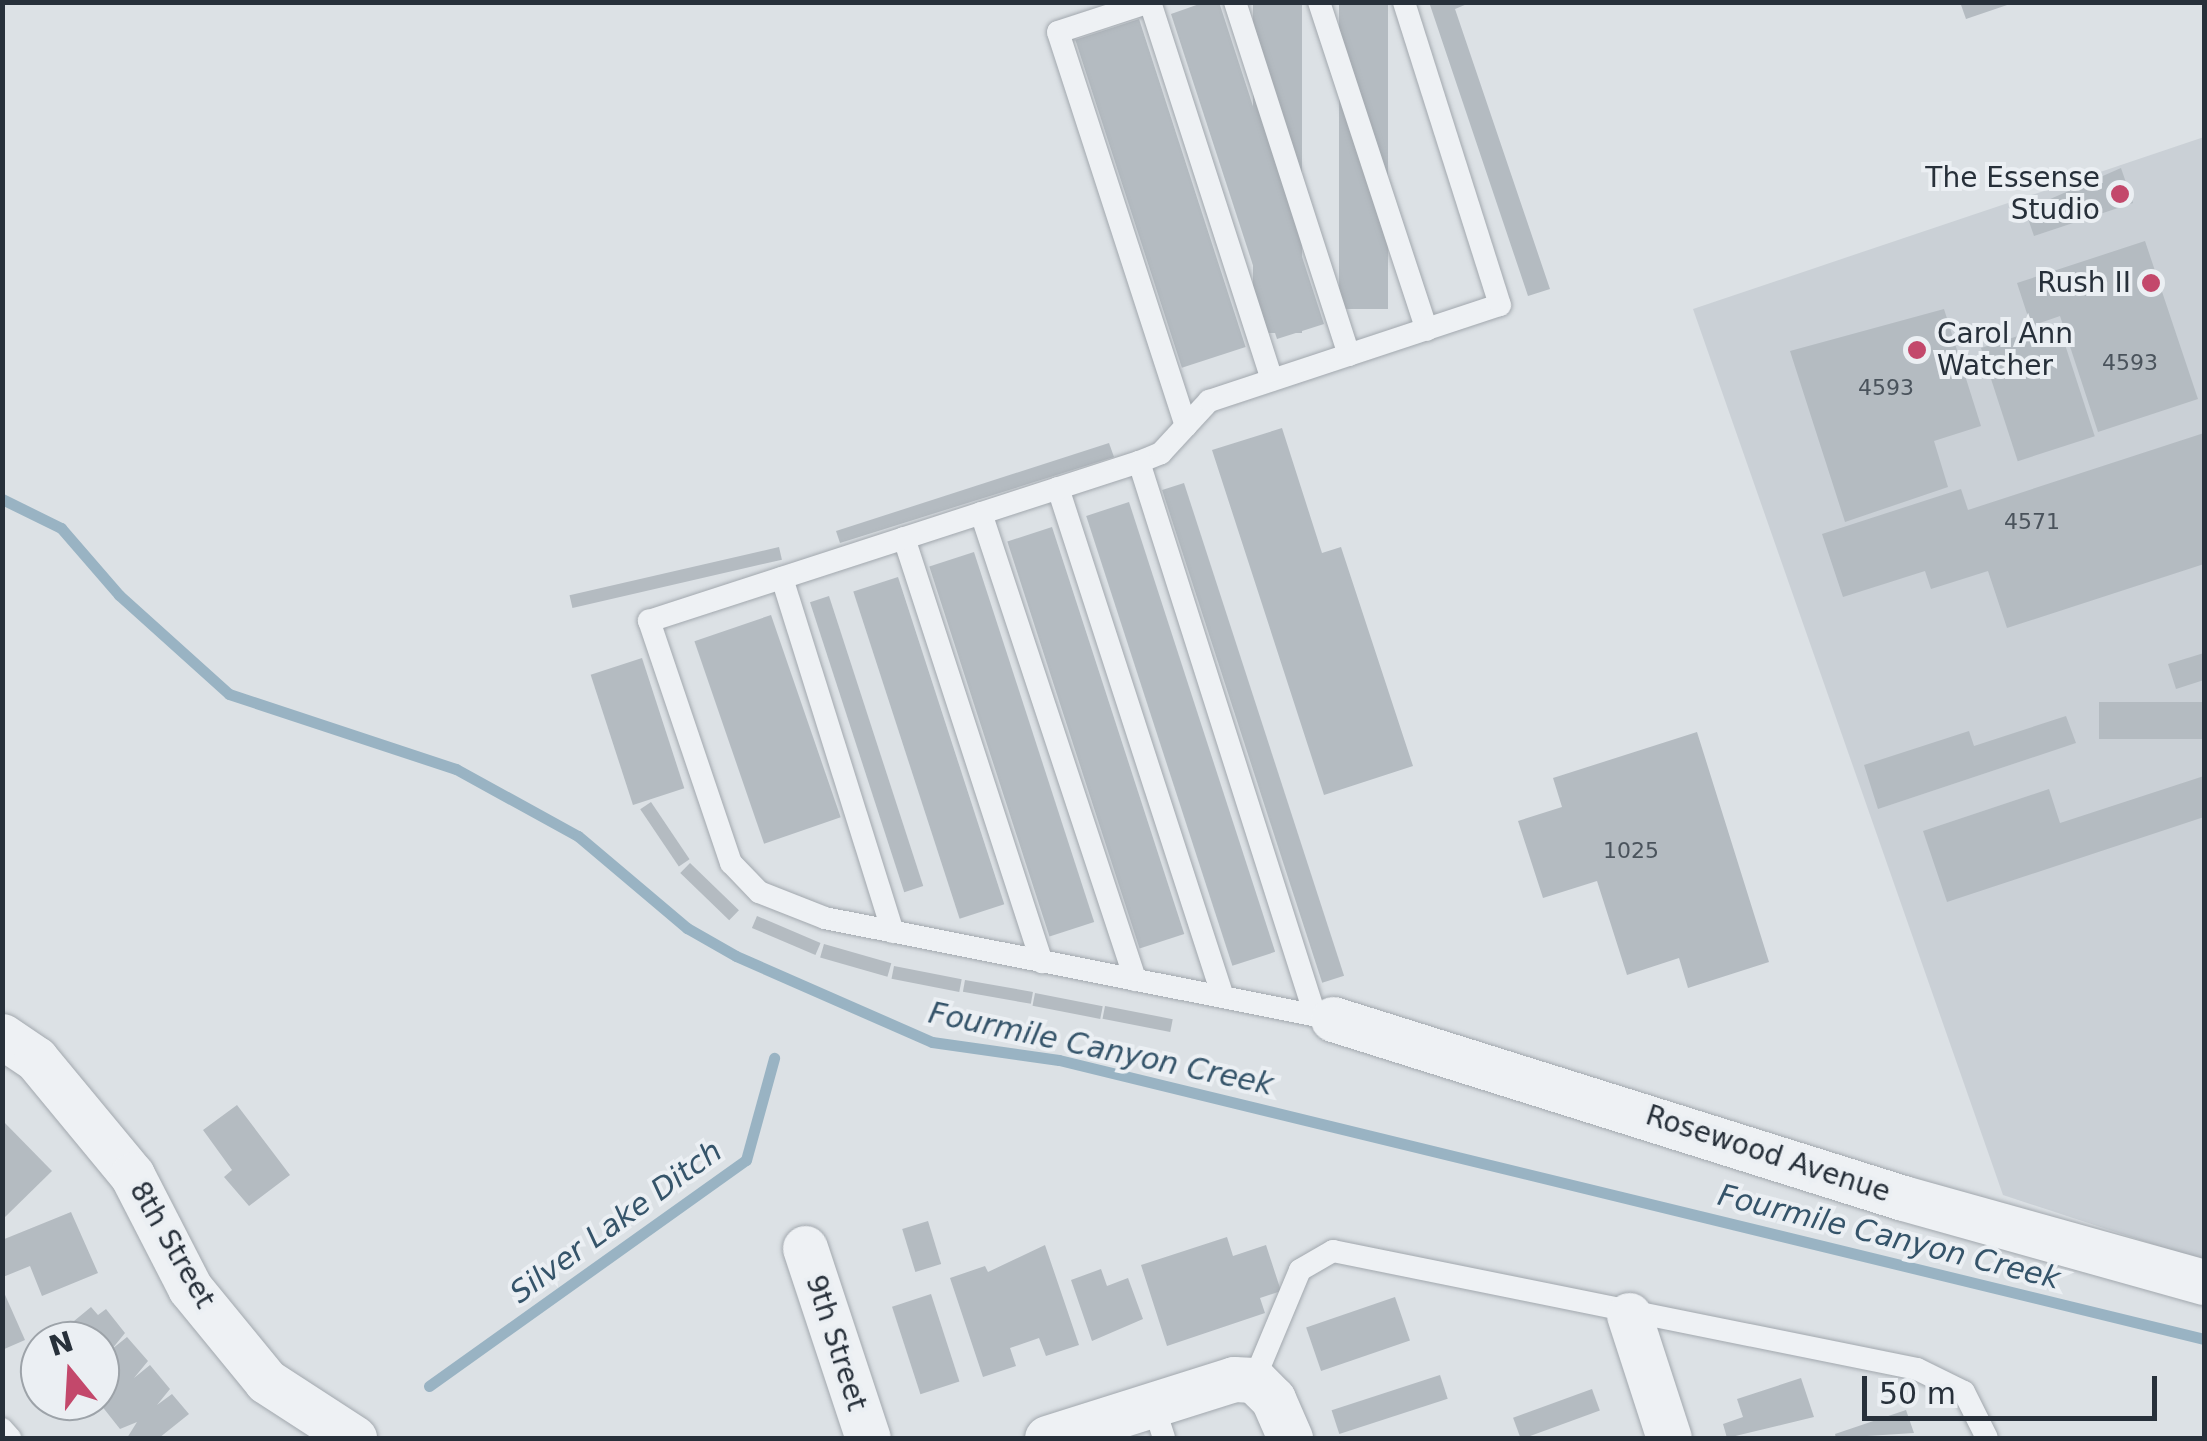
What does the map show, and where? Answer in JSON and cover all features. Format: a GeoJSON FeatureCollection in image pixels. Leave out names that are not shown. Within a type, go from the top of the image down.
{"type":"FeatureCollection","features":[{"type":"Feature","properties":{"kind":"street","name":"Rosewood Avenue"},"geometry":{"type":"LineString","coordinates":[[1324,1017],[1903,1198],[2204,1282]]}},
{"type":"Feature","properties":{"kind":"street","name":"8th Street"},"geometry":{"type":"LineString","coordinates":[[2,1036],[36,1059],[132,1175],[190,1288],[266,1381],[354,1438]]}},
{"type":"Feature","properties":{"kind":"street","name":"9th Street"},"geometry":{"type":"LineString","coordinates":[[805,1248],[868,1438]]}},
{"type":"Feature","properties":{"kind":"street"},"geometry":{"type":"LineString","coordinates":[[1629,1315],[1669,1438]]}},
{"type":"Feature","properties":{"kind":"street"},"geometry":{"type":"LineString","coordinates":[[1047,1438],[1159,1421],[1254,1380],[1273,1398],[1290,1438]]}},
{"type":"Feature","properties":{"kind":"lane"},"geometry":{"type":"LineString","coordinates":[[1186,426],[1058,32],[1150,2],[1272,380]]}},
{"type":"Feature","properties":{"kind":"lane"},"geometry":{"type":"LineString","coordinates":[[1236,2],[1350,355]]}},
{"type":"Feature","properties":{"kind":"lane"},"geometry":{"type":"LineString","coordinates":[[1319,2],[1426,330]]}},
{"type":"Feature","properties":{"kind":"lane"},"geometry":{"type":"LineString","coordinates":[[1139,462],[1324,1017],[825,918],[760,892],[730,863],[649,621],[1161,454],[1209,401],[1500,305],[1404,2]]}},
{"type":"Feature","properties":{"kind":"lane"},"geometry":{"type":"LineString","coordinates":[[1058,488],[1223,997]]}},
{"type":"Feature","properties":{"kind":"lane"},"geometry":{"type":"LineString","coordinates":[[982,513],[1135,980]]}},
{"type":"Feature","properties":{"kind":"lane"},"geometry":{"type":"LineString","coordinates":[[904,538],[1042,962]]}},
{"type":"Feature","properties":{"kind":"lane"},"geometry":{"type":"LineString","coordinates":[[782,578],[892,932]]}},
{"type":"Feature","properties":{"kind":"lane"},"geometry":{"type":"LineString","coordinates":[[1254,1380],[1300,1270],[1333,1251],[1629,1315],[1917,1369],[1964,1392],[1987,1438]]}},
{"type":"Feature","properties":{"kind":"lane"},"geometry":{"type":"LineString","coordinates":[[2,1428],[10,1438]]}},
{"type":"Feature","properties":{"kind":"shaded area"},"geometry":{"type":"Polygon","coordinates":[[[2204,137],[2204,1261],[2003,1195],[1693,309],[2204,137]]]}},
{"type":"Feature","properties":{"kind":"building"},"geometry":{"type":"Polygon","coordinates":[[[1205,2],[1219,2],[1324,324],[1277,339],[1171,14],[1205,2]]]}},
{"type":"Feature","properties":{"kind":"building"},"geometry":{"type":"Polygon","coordinates":[[[1253,2],[1302,2],[1302,333],[1253,333],[1253,2]]]}},
{"type":"Feature","properties":{"kind":"building"},"geometry":{"type":"Polygon","coordinates":[[[1339,2],[1388,2],[1388,309],[1339,309],[1339,2]]]}},
{"type":"Feature","properties":{"kind":"building"},"geometry":{"type":"Polygon","coordinates":[[[1429,2],[1472,2],[1455,9],[1550,289],[1528,296],[1429,2]]]}},
{"type":"Feature","properties":{"kind":"building"},"geometry":{"type":"Polygon","coordinates":[[[1960,2],[2013,2],[2013,3],[1966,19],[1960,2]]]}},
{"type":"Feature","properties":{"kind":"building"},"geometry":{"type":"Polygon","coordinates":[[[1139,19],[1246,347],[1182,368],[1075,40],[1139,19]]]}},
{"type":"Feature","properties":{"kind":"building"},"geometry":{"type":"Polygon","coordinates":[[[2121,168],[2133,203],[2034,236],[2025,210],[2121,168]]]}},
{"type":"Feature","properties":{"kind":"building"},"geometry":{"type":"Polygon","coordinates":[[[2145,241],[2198,399],[2098,432],[2060,316],[2031,326],[2017,283],[2145,241]]]}},
{"type":"Feature","properties":{"kind":"building"},"geometry":{"type":"Polygon","coordinates":[[[1944,309],[1981,426],[1934,441],[1948,487],[1845,522],[1790,351],[1944,309]]]}},
{"type":"Feature","properties":{"kind":"building"},"geometry":{"type":"Polygon","coordinates":[[[2058,323],[2095,436],[2018,461],[1981,348],[2058,323]]]}},
{"type":"Feature","properties":{"kind":"building"},"geometry":{"type":"Polygon","coordinates":[[[1282,428],[1322,553],[1341,547],[1413,766],[1324,795],[1212,450],[1282,428]]]}},
{"type":"Feature","properties":{"kind":"building"},"geometry":{"type":"Polygon","coordinates":[[[2204,433],[2204,564],[2007,628],[1988,571],[1931,589],[1925,571],[1843,597],[1822,534],[1961,489],[1968,510],[2204,433]]]}},
{"type":"Feature","properties":{"kind":"building"},"geometry":{"type":"Polygon","coordinates":[[[1109,443],[1114,457],[840,543],[836,531],[1109,443]]]}},
{"type":"Feature","properties":{"kind":"building"},"geometry":{"type":"Polygon","coordinates":[[[1184,483],[1344,976],[1322,983],[1162,490],[1184,483]]]}},
{"type":"Feature","properties":{"kind":"building"},"geometry":{"type":"Polygon","coordinates":[[[1129,502],[1275,952],[1232,966],[1086,516],[1129,502]]]}},
{"type":"Feature","properties":{"kind":"building"},"geometry":{"type":"Polygon","coordinates":[[[1052,527],[1184,934],[1140,949],[1007,542],[1052,527]]]}},
{"type":"Feature","properties":{"kind":"building"},"geometry":{"type":"Polygon","coordinates":[[[779,547],[782,560],[572,608],[570,595],[779,547]]]}},
{"type":"Feature","properties":{"kind":"building"},"geometry":{"type":"Polygon","coordinates":[[[974,552],[1094,922],[1050,936],[929,567],[974,552]]]}},
{"type":"Feature","properties":{"kind":"building"},"geometry":{"type":"Polygon","coordinates":[[[898,577],[1004,904],[960,919],[853,592],[898,577]]]}},
{"type":"Feature","properties":{"kind":"building"},"geometry":{"type":"Polygon","coordinates":[[[829,596],[923,886],[904,892],[810,602],[829,596]]]}},
{"type":"Feature","properties":{"kind":"building"},"geometry":{"type":"Polygon","coordinates":[[[771,615],[841,817],[764,844],[694,641],[771,615]]]}},
{"type":"Feature","properties":{"kind":"building"},"geometry":{"type":"Polygon","coordinates":[[[2204,653],[2204,680],[2176,689],[2168,664],[2204,653]]]}},
{"type":"Feature","properties":{"kind":"building"},"geometry":{"type":"Polygon","coordinates":[[[642,658],[684,788],[633,805],[591,675],[642,658]]]}},
{"type":"Feature","properties":{"kind":"building"},"geometry":{"type":"Polygon","coordinates":[[[2099,702],[2204,702],[2204,739],[2099,739],[2099,702]]]}},
{"type":"Feature","properties":{"kind":"building"},"geometry":{"type":"Polygon","coordinates":[[[2066,716],[2076,743],[1878,809],[1864,765],[1969,731],[1974,746],[2066,716]]]}},
{"type":"Feature","properties":{"kind":"building"},"geometry":{"type":"Polygon","coordinates":[[[1697,732],[1769,962],[1688,988],[1679,958],[1627,975],[1597,881],[1543,898],[1518,821],[1562,807],[1553,778],[1697,732]]]}},
{"type":"Feature","properties":{"kind":"building"},"geometry":{"type":"Polygon","coordinates":[[[2204,776],[2204,817],[1947,902],[1923,831],[2049,789],[2060,823],[2204,776]]]}},
{"type":"Feature","properties":{"kind":"building"},"geometry":{"type":"Polygon","coordinates":[[[651,802],[690,859],[679,866],[640,809],[651,802]]]}},
{"type":"Feature","properties":{"kind":"building"},"geometry":{"type":"Polygon","coordinates":[[[690,863],[739,910],[729,920],[680,873],[690,863]]]}},
{"type":"Feature","properties":{"kind":"building"},"geometry":{"type":"Polygon","coordinates":[[[757,916],[821,943],[815,955],[752,928],[757,916]]]}},
{"type":"Feature","properties":{"kind":"building"},"geometry":{"type":"Polygon","coordinates":[[[824,944],[891,963],[887,977],[820,957],[824,944]]]}},
{"type":"Feature","properties":{"kind":"building"},"geometry":{"type":"Polygon","coordinates":[[[894,966],[962,979],[959,992],[892,979],[894,966]]]}},
{"type":"Feature","properties":{"kind":"building"},"geometry":{"type":"Polygon","coordinates":[[[965,980],[1033,992],[1031,1004],[963,992],[965,980]]]}},
{"type":"Feature","properties":{"kind":"building"},"geometry":{"type":"Polygon","coordinates":[[[1035,993],[1103,1006],[1100,1019],[1033,1006],[1035,993]]]}},
{"type":"Feature","properties":{"kind":"building"},"geometry":{"type":"Polygon","coordinates":[[[1105,1006],[1173,1019],[1170,1032],[1103,1019],[1105,1006]]]}},
{"type":"Feature","properties":{"kind":"building"},"geometry":{"type":"Polygon","coordinates":[[[237,1105],[290,1175],[249,1206],[224,1177],[232,1170],[203,1130],[237,1105]]]}},
{"type":"Feature","properties":{"kind":"building"},"geometry":{"type":"Polygon","coordinates":[[[2,1120],[52,1171],[2,1220],[2,1120]]]}},
{"type":"Feature","properties":{"kind":"building"},"geometry":{"type":"Polygon","coordinates":[[[71,1212],[98,1273],[42,1296],[30,1266],[3,1277],[2,1240],[71,1212]]]}},
{"type":"Feature","properties":{"kind":"building"},"geometry":{"type":"Polygon","coordinates":[[[928,1221],[941,1264],[915,1272],[902,1229],[928,1221]]]}},
{"type":"Feature","properties":{"kind":"building"},"geometry":{"type":"Polygon","coordinates":[[[1227,1237],[1233,1256],[1266,1245],[1281,1291],[1260,1298],[1265,1313],[1167,1346],[1141,1265],[1227,1237]]]}},
{"type":"Feature","properties":{"kind":"building"},"geometry":{"type":"Polygon","coordinates":[[[1045,1245],[1079,1345],[1046,1356],[1039,1338],[1010,1348],[1016,1366],[983,1377],[950,1278],[985,1266],[988,1272],[1045,1245]]]}},
{"type":"Feature","properties":{"kind":"building"},"geometry":{"type":"Polygon","coordinates":[[[1101,1269],[1107,1286],[1128,1278],[1143,1319],[1092,1341],[1071,1280],[1101,1269]]]}},
{"type":"Feature","properties":{"kind":"building"},"geometry":{"type":"Polygon","coordinates":[[[2,1288],[20,1329],[20,1342],[2,1350],[2,1288]]]}},
{"type":"Feature","properties":{"kind":"building"},"geometry":{"type":"Polygon","coordinates":[[[931,1294],[959,1381],[920,1394],[892,1307],[931,1294]]]}},
{"type":"Feature","properties":{"kind":"building"},"geometry":{"type":"Polygon","coordinates":[[[1395,1297],[1410,1340],[1321,1371],[1306,1328],[1395,1297]]]}},
{"type":"Feature","properties":{"kind":"building"},"geometry":{"type":"Polygon","coordinates":[[[91,1307],[98,1315],[106,1309],[116,1321],[74,1321],[91,1307]]]}},
{"type":"Feature","properties":{"kind":"building"},"geometry":{"type":"Polygon","coordinates":[[[127,1337],[148,1361],[134,1378],[150,1365],[170,1389],[157,1405],[172,1394],[189,1414],[159,1438],[127,1438],[137,1422],[120,1429],[114,1421],[120,1421],[120,1343],[127,1337]]]}},
{"type":"Feature","properties":{"kind":"building"},"geometry":{"type":"Polygon","coordinates":[[[1440,1375],[1448,1399],[1339,1434],[1332,1410],[1440,1375]]]}},
{"type":"Feature","properties":{"kind":"building"},"geometry":{"type":"Polygon","coordinates":[[[1801,1378],[1814,1417],[1727,1438],[1723,1424],[1743,1417],[1737,1399],[1801,1378]]]}},
{"type":"Feature","properties":{"kind":"building"},"geometry":{"type":"Polygon","coordinates":[[[1592,1389],[1600,1411],[1525,1438],[1520,1438],[1513,1418],[1592,1389]]]}},
{"type":"Feature","properties":{"kind":"building"},"geometry":{"type":"Polygon","coordinates":[[[1906,1410],[1914,1433],[1836,1438],[1835,1434],[1906,1410]]]}},
{"type":"Feature","properties":{"kind":"waterway","name":"Fourmile Canyon Creek"},"geometry":{"type":"LineString","coordinates":[[2,499],[61,528],[119,595],[229,694],[456,769],[578,836],[687,928],[736,956],[932,1042],[1059,1060],[2204,1339]]}},
{"type":"Feature","properties":{"kind":"waterway","name":"Silver Lake Ditch"},"geometry":{"type":"LineString","coordinates":[[429,1386],[746,1160],[774,1058]]}},
{"type":"Feature","properties":{"kind":"place","name":"The Essense Studio"},"geometry":{"type":"Point","coordinates":[2120,194]}},
{"type":"Feature","properties":{"kind":"place","name":"Rush II"},"geometry":{"type":"Point","coordinates":[2151,283]}},
{"type":"Feature","properties":{"kind":"place","name":"Carol Ann Watcher"},"geometry":{"type":"Point","coordinates":[1917,350]}}]}
